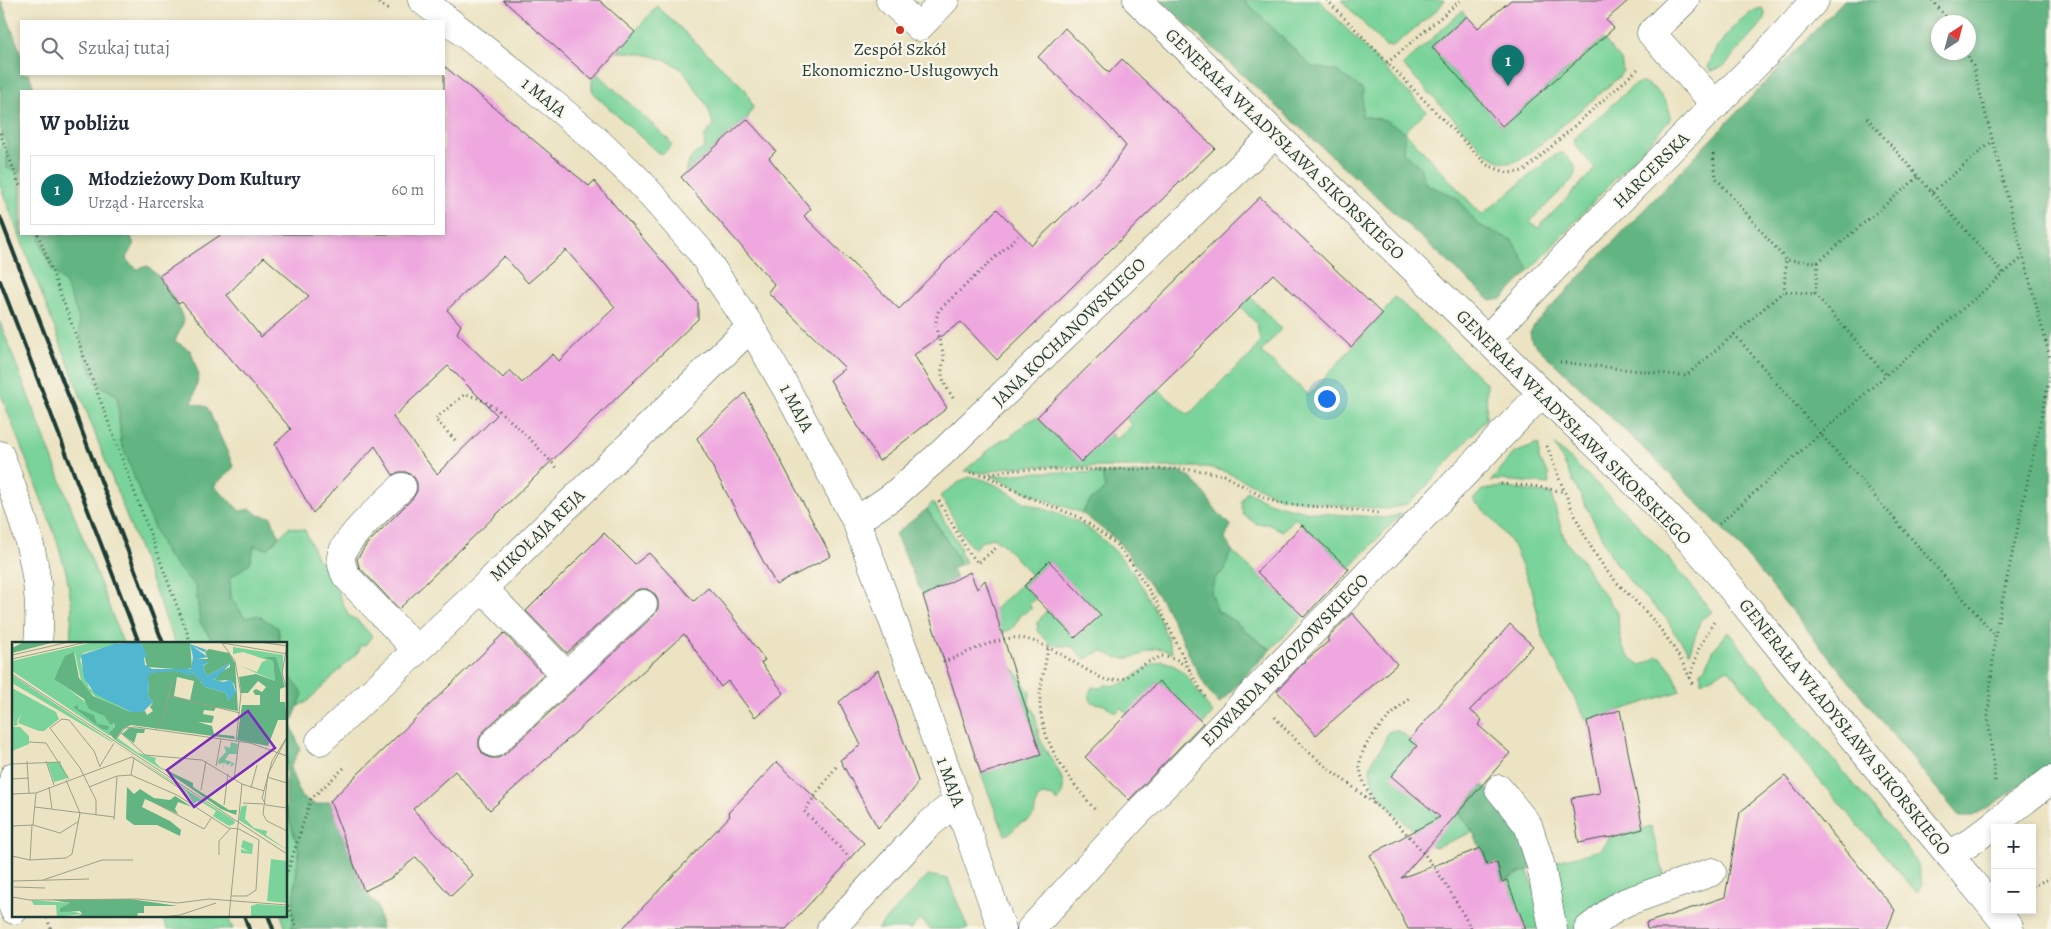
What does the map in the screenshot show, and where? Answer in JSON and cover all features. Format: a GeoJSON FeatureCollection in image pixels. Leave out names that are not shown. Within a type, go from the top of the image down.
{"type":"FeatureCollection","features":[{"type":"Feature","properties":{"kind":"street","name":"1 MAJA"},"geometry":{"type":"LineString","coordinates":[[422,0],[556,106],[595,139],[639,181],[700,250],[751,327],[787,390],[856,521],[958,800],[1002,929]]}},
{"type":"Feature","properties":{"kind":"street"},"geometry":{"type":"LineString","coordinates":[[890,0],[919,28],[945,0]]}},
{"type":"Feature","properties":{"kind":"street","name":"GENERAŁA WŁADYSŁAWA SIKORSKIEGO"},"geometry":{"type":"LineString","coordinates":[[1137,0],[1542,394],[1620,467],[1692,543],[1737,595],[1991,905]]}},
{"type":"Feature","properties":{"kind":"street"},"geometry":{"type":"LineString","coordinates":[[1685,0],[1651,33],[1716,105]]}},
{"type":"Feature","properties":{"kind":"street","name":"HARCERSKA"},"geometry":{"type":"LineString","coordinates":[[1487,339],[1593,227],[1767,53],[1815,0]]}},
{"type":"Feature","properties":{"kind":"street","name":"JANA KOCHANOWSKIEGO"},"geometry":{"type":"LineString","coordinates":[[856,521],[892,496],[943,452],[1276,134]]}},
{"type":"Feature","properties":{"kind":"street","name":"MIKOŁAJA REJA"},"geometry":{"type":"LineString","coordinates":[[320,741],[483,588],[751,327]]}},
{"type":"Feature","properties":{"kind":"street","name":"EDWARDA BRZOZOWSKIEGO"},"geometry":{"type":"LineString","coordinates":[[1031,929],[1118,834],[1542,394]]}},
{"type":"Feature","properties":{"kind":"street"},"geometry":{"type":"LineString","coordinates":[[0,454],[17,499],[36,570],[40,621],[38,642]]}},
{"type":"Feature","properties":{"kind":"street"},"geometry":{"type":"LineString","coordinates":[[402,487],[353,536],[341,556],[342,568],[346,576],[417,650]]}},
{"type":"Feature","properties":{"kind":"street"},"geometry":{"type":"LineString","coordinates":[[483,588],[566,675]]}},
{"type":"Feature","properties":{"kind":"street"},"geometry":{"type":"LineString","coordinates":[[494,743],[643,604]]}},
{"type":"Feature","properties":{"kind":"street"},"geometry":{"type":"LineString","coordinates":[[0,771],[12,766]]}},
{"type":"Feature","properties":{"kind":"street"},"geometry":{"type":"LineString","coordinates":[[1949,855],[1971,842],[2051,780]]}},
{"type":"Feature","properties":{"kind":"street"},"geometry":{"type":"LineString","coordinates":[[7,891],[5,842],[12,785]]}},
{"type":"Feature","properties":{"kind":"street"},"geometry":{"type":"LineString","coordinates":[[1499,789],[1528,825],[1541,866],[1553,929]]}},
{"type":"Feature","properties":{"kind":"street"},"geometry":{"type":"LineString","coordinates":[[831,929],[926,827],[958,800]]}},
{"type":"Feature","properties":{"kind":"street"},"geometry":{"type":"LineString","coordinates":[[1588,929],[1626,902],[1712,872]]}},
{"type":"Feature","properties":{"kind":"street","name":"GENERAŁA WŁADYSŁAWA SIKORSKIEGO"},"geometry":{"type":"LineString","coordinates":[[1998,914],[2010,929]]}},
{"type":"Feature","properties":{"kind":"street"},"geometry":{"type":"LineString","coordinates":[[16,916],[21,929]]}},
{"type":"Feature","properties":{"kind":"path"},"geometry":{"type":"LineString","coordinates":[[1326,0],[1487,165],[1508,173],[1524,171],[1663,47]]}},
{"type":"Feature","properties":{"kind":"path"},"geometry":{"type":"LineString","coordinates":[[1387,63],[1461,0]]}},
{"type":"Feature","properties":{"kind":"path"},"geometry":{"type":"LineString","coordinates":[[1932,0],[1944,15]]}},
{"type":"Feature","properties":{"kind":"path"},"geometry":{"type":"LineString","coordinates":[[1970,60],[2051,361]]}},
{"type":"Feature","properties":{"kind":"path"},"geometry":{"type":"LineString","coordinates":[[1867,118],[2003,273]]}},
{"type":"Feature","properties":{"kind":"path"},"geometry":{"type":"LineString","coordinates":[[0,133],[20,186]]}},
{"type":"Feature","properties":{"kind":"path"},"geometry":{"type":"LineString","coordinates":[[1932,192],[1993,141]]}},
{"type":"Feature","properties":{"kind":"path"},"geometry":{"type":"LineString","coordinates":[[1786,260],[1818,262],[1918,177]]}},
{"type":"Feature","properties":{"kind":"path"},"geometry":{"type":"LineString","coordinates":[[1551,361],[1686,376],[1784,291],[1786,260],[1716,178]]}},
{"type":"Feature","properties":{"kind":"path"},"geometry":{"type":"LineString","coordinates":[[38,235],[191,642]]}},
{"type":"Feature","properties":{"kind":"path"},"geometry":{"type":"LineString","coordinates":[[954,399],[943,382],[944,354],[937,334],[935,319],[939,310],[1018,236]]}},
{"type":"Feature","properties":{"kind":"path"},"geometry":{"type":"LineString","coordinates":[[1730,514],[1886,375],[2023,257]]}},
{"type":"Feature","properties":{"kind":"path"},"geometry":{"type":"LineString","coordinates":[[1816,294],[1818,262]]}},
{"type":"Feature","properties":{"kind":"path"},"geometry":{"type":"LineString","coordinates":[[1784,291],[1816,294],[1886,375]]}},
{"type":"Feature","properties":{"kind":"path"},"geometry":{"type":"LineString","coordinates":[[1734,334],[1995,635]]}},
{"type":"Feature","properties":{"kind":"path"},"geometry":{"type":"LineString","coordinates":[[1996,787],[1988,716],[1995,635],[2051,371]]}},
{"type":"Feature","properties":{"kind":"path"},"geometry":{"type":"LineString","coordinates":[[1542,394],[1540,419],[1544,438],[1565,492],[1590,546],[1604,567],[1663,632],[1681,658],[1693,686]]}},
{"type":"Feature","properties":{"kind":"path"},"geometry":{"type":"LineString","coordinates":[[455,440],[435,420],[464,395],[471,395],[505,415],[557,468]]}},
{"type":"Feature","properties":{"kind":"path"},"geometry":{"type":"LineString","coordinates":[[964,473],[985,475],[1009,470],[1044,469],[1182,469],[1204,471],[1224,475],[1261,496],[1278,503],[1351,511],[1390,512]]}},
{"type":"Feature","properties":{"kind":"path"},"geometry":{"type":"LineString","coordinates":[[985,475],[1028,497],[1079,517],[1115,543],[1132,564],[1156,601],[1200,691],[1210,703]]}},
{"type":"Feature","properties":{"kind":"path"},"geometry":{"type":"LineString","coordinates":[[1494,485],[1533,486],[1565,492]]}},
{"type":"Feature","properties":{"kind":"path"},"geometry":{"type":"LineString","coordinates":[[945,510],[967,550],[978,563],[996,548]]}},
{"type":"Feature","properties":{"kind":"path"},"geometry":{"type":"LineString","coordinates":[[1690,679],[1699,648],[1706,633],[1721,612],[1737,595]]}},
{"type":"Feature","properties":{"kind":"path"},"geometry":{"type":"LineString","coordinates":[[912,672],[988,644],[1012,638],[1023,638],[1048,649],[1106,680],[1118,681],[1128,678],[1143,665],[1162,656],[1176,660],[1190,671]]}},
{"type":"Feature","properties":{"kind":"path"},"geometry":{"type":"LineString","coordinates":[[1048,649],[1040,701],[1042,724],[1049,744],[1073,784],[1118,834]]}},
{"type":"Feature","properties":{"kind":"path"},"geometry":{"type":"LineString","coordinates":[[1257,689],[1278,721],[1305,749],[1399,825],[1457,901],[1472,929]]}},
{"type":"Feature","properties":{"kind":"path"},"geometry":{"type":"LineString","coordinates":[[1377,807],[1364,784],[1360,764],[1365,747],[1380,728],[1411,696]]}},
{"type":"Feature","properties":{"kind":"path"},"geometry":{"type":"LineString","coordinates":[[288,870],[311,799],[350,762]]}},
{"type":"Feature","properties":{"kind":"path"},"geometry":{"type":"LineString","coordinates":[[836,768],[804,811],[851,859]]}},
{"type":"Feature","properties":{"kind":"path"},"geometry":{"type":"LineString","coordinates":[[2036,884],[2051,878]]}},
{"type":"Feature","properties":{"kind":"path"},"geometry":{"type":"LineString","coordinates":[[288,906],[297,929]]}},
{"type":"Feature","properties":{"kind":"path"},"geometry":{"type":"LineString","coordinates":[[46,916],[51,929]]}},
{"type":"Feature","properties":{"kind":"green space"},"geometry":{"type":"Polygon","coordinates":[[[1,0],[20,51],[20,75],[29,75],[35,90],[20,90],[20,173],[7,168],[7,143],[2,134],[0,138],[1,0]]]}},
{"type":"Feature","properties":{"kind":"green space"},"geometry":{"type":"Polygon","coordinates":[[[1160,0],[1244,0],[1312,67],[1337,71],[1363,90],[1362,116],[1385,120],[1405,132],[1403,152],[1419,166],[1426,184],[1457,198],[1478,225],[1512,240],[1530,270],[1502,299],[1491,301],[1160,0]]]}},
{"type":"Feature","properties":{"kind":"green space"},"geometry":{"type":"Polygon","coordinates":[[[1244,0],[1319,0],[1426,111],[1405,132],[1482,215],[1552,157],[1563,153],[1574,165],[1574,175],[1572,180],[1530,221],[1538,228],[1595,169],[1575,145],[1574,139],[1634,85],[1645,83],[1658,92],[1669,109],[1670,119],[1530,270],[1512,240],[1478,225],[1457,198],[1426,184],[1419,166],[1403,152],[1385,120],[1362,116],[1337,71],[1312,67],[1244,0]]]}},
{"type":"Feature","properties":{"kind":"green space"},"geometry":{"type":"Polygon","coordinates":[[[1341,0],[1444,1],[1438,9],[1392,47],[1385,46],[1341,0]]]}},
{"type":"Feature","properties":{"kind":"green space"},"geometry":{"type":"Polygon","coordinates":[[[1844,0],[2051,0],[2051,764],[2003,798],[1973,816],[1959,816],[1737,544],[1663,467],[1532,342],[1530,333],[1534,325],[1844,0]]]}},
{"type":"Feature","properties":{"kind":"green space"},"geometry":{"type":"Polygon","coordinates":[[[657,6],[746,90],[753,107],[747,119],[685,173],[691,158],[704,149],[705,135],[713,126],[706,105],[680,68],[664,60],[644,54],[617,52],[657,6]]]}},
{"type":"Feature","properties":{"kind":"green space"},"geometry":{"type":"Polygon","coordinates":[[[1762,8],[1765,12],[1765,19],[1758,28],[1724,66],[1712,71],[1708,69],[1715,52],[1729,32],[1746,16],[1762,8]]]}},
{"type":"Feature","properties":{"kind":"green space"},"geometry":{"type":"Polygon","coordinates":[[[1462,11],[1467,16],[1432,47],[1502,126],[1603,39],[1621,60],[1623,71],[1617,79],[1529,154],[1517,161],[1503,162],[1486,153],[1403,65],[1462,11]]]}},
{"type":"Feature","properties":{"kind":"green space"},"geometry":{"type":"Polygon","coordinates":[[[598,74],[668,139],[672,145],[664,153],[658,153],[597,97],[592,90],[592,80],[598,74]]]}},
{"type":"Feature","properties":{"kind":"green space"},"geometry":{"type":"Polygon","coordinates":[[[2,134],[7,143],[7,167],[20,173],[20,235],[42,235],[40,241],[52,270],[65,282],[78,316],[83,351],[97,384],[117,394],[121,442],[167,556],[196,587],[200,622],[213,642],[175,642],[0,185],[0,138],[2,134]]]}},
{"type":"Feature","properties":{"kind":"green space"},"geometry":{"type":"Polygon","coordinates":[[[42,235],[130,235],[134,245],[126,260],[137,269],[148,266],[165,284],[174,298],[184,321],[175,341],[191,351],[199,376],[192,403],[207,407],[234,467],[214,486],[240,511],[251,509],[258,515],[271,517],[279,536],[268,549],[254,546],[250,563],[230,578],[231,598],[245,618],[258,615],[278,628],[280,642],[213,642],[200,622],[196,587],[167,556],[149,517],[121,442],[117,395],[97,384],[83,351],[78,316],[65,282],[52,270],[40,241],[42,235]]]}},
{"type":"Feature","properties":{"kind":"green space"},"geometry":{"type":"Polygon","coordinates":[[[1240,286],[1281,329],[1261,352],[1309,395],[1395,297],[1487,384],[1486,419],[1423,490],[1407,504],[1387,509],[1281,498],[1226,472],[1207,467],[1045,466],[1009,467],[985,473],[964,471],[1001,440],[1009,438],[1026,423],[1037,417],[1081,461],[1110,433],[1116,440],[1132,425],[1126,418],[1156,388],[1188,415],[1251,355],[1260,342],[1257,324],[1230,296],[1240,286]]]}},
{"type":"Feature","properties":{"kind":"green space"},"geometry":{"type":"Polygon","coordinates":[[[0,322],[123,642],[70,642],[72,607],[66,572],[55,535],[0,392],[0,322]]]}},
{"type":"Feature","properties":{"kind":"green space"},"geometry":{"type":"Polygon","coordinates":[[[1534,444],[1539,445],[1539,459],[1548,473],[1549,484],[1491,481],[1514,453],[1531,447],[1534,444]]]}},
{"type":"Feature","properties":{"kind":"green space"},"geometry":{"type":"Polygon","coordinates":[[[1554,444],[1596,483],[1657,545],[1712,612],[1700,620],[1690,653],[1667,619],[1636,589],[1614,561],[1554,444]]]}},
{"type":"Feature","properties":{"kind":"green space"},"geometry":{"type":"Polygon","coordinates":[[[1039,472],[1102,473],[1105,489],[1088,503],[1082,513],[1033,495],[992,476],[1039,472]]]}},
{"type":"Feature","properties":{"kind":"green space"},"geometry":{"type":"Polygon","coordinates":[[[1182,472],[1197,484],[1218,513],[1231,525],[1225,539],[1233,552],[1229,555],[1225,570],[1215,578],[1211,592],[1217,611],[1234,621],[1264,646],[1271,649],[1219,704],[1207,689],[1163,603],[1144,576],[1118,541],[1082,513],[1088,503],[1105,489],[1102,473],[1182,472]]]}},
{"type":"Feature","properties":{"kind":"green space"},"geometry":{"type":"Polygon","coordinates":[[[970,477],[985,480],[1025,502],[1079,523],[1112,548],[1126,563],[1148,597],[1158,616],[1173,654],[1166,650],[1155,649],[1129,658],[1122,658],[1102,651],[1084,659],[1073,647],[1051,645],[1037,631],[1038,622],[1047,610],[1075,637],[1100,615],[1049,561],[1024,586],[1036,598],[1029,605],[1032,608],[1021,615],[1012,629],[943,652],[940,650],[966,635],[1031,575],[1005,546],[993,537],[981,542],[974,549],[964,537],[940,496],[962,480],[970,477]]]}},
{"type":"Feature","properties":{"kind":"green space"},"geometry":{"type":"Polygon","coordinates":[[[1502,487],[1551,494],[1565,541],[1581,559],[1596,584],[1618,613],[1619,630],[1623,648],[1627,655],[1641,665],[1653,660],[1656,656],[1661,657],[1673,672],[1680,691],[1587,721],[1542,634],[1533,593],[1514,547],[1495,521],[1473,500],[1482,490],[1502,487]]]}},
{"type":"Feature","properties":{"kind":"green space"},"geometry":{"type":"Polygon","coordinates":[[[1247,491],[1277,505],[1309,512],[1386,518],[1401,514],[1349,569],[1295,518],[1283,531],[1267,524],[1256,524],[1243,514],[1241,501],[1247,491]]]}},
{"type":"Feature","properties":{"kind":"green space"},"geometry":{"type":"Polygon","coordinates":[[[933,502],[961,548],[960,553],[966,562],[961,564],[927,509],[933,502]]]}},
{"type":"Feature","properties":{"kind":"green space"},"geometry":{"type":"Polygon","coordinates":[[[927,509],[961,564],[952,569],[956,579],[923,596],[895,534],[927,509]]]}},
{"type":"Feature","properties":{"kind":"green space"},"geometry":{"type":"Polygon","coordinates":[[[289,527],[305,530],[318,560],[329,566],[330,576],[349,616],[357,620],[372,636],[365,645],[360,645],[359,651],[307,702],[298,706],[302,694],[293,680],[288,678],[288,642],[280,642],[278,628],[245,618],[231,598],[230,578],[250,563],[254,545],[268,549],[289,527]]]}},
{"type":"Feature","properties":{"kind":"green space"},"geometry":{"type":"Polygon","coordinates":[[[1233,552],[1304,616],[1271,649],[1218,611],[1211,592],[1215,578],[1225,570],[1229,555],[1233,552]]]}},
{"type":"Feature","properties":{"kind":"green space"},"geometry":{"type":"Polygon","coordinates":[[[1728,632],[1910,852],[1917,864],[1922,884],[1917,893],[1812,772],[1728,669],[1701,682],[1701,672],[1706,667],[1714,649],[1728,632]]]}},
{"type":"Feature","properties":{"kind":"green space"},"geometry":{"type":"Polygon","coordinates":[[[1163,661],[1180,670],[1192,682],[1213,713],[1203,724],[1159,681],[1128,714],[1121,708],[1116,713],[1104,705],[1091,702],[1089,694],[1092,687],[1101,688],[1105,685],[1121,684],[1146,668],[1163,661]]]}},
{"type":"Feature","properties":{"kind":"green space"},"geometry":{"type":"Polygon","coordinates":[[[1012,666],[1030,692],[1029,704],[1036,717],[1039,736],[1060,774],[1063,786],[1058,802],[1053,797],[1043,795],[1037,800],[1034,815],[1028,821],[1020,823],[1010,833],[1005,835],[981,774],[1041,754],[1012,666]]]}},
{"type":"Feature","properties":{"kind":"green space"},"geometry":{"type":"Polygon","coordinates":[[[288,678],[293,680],[303,694],[291,724],[300,749],[290,768],[301,797],[316,805],[330,801],[364,891],[377,904],[382,929],[292,929],[299,851],[288,815],[288,678]]]}},
{"type":"Feature","properties":{"kind":"green space"},"geometry":{"type":"Polygon","coordinates":[[[1395,730],[1404,734],[1417,746],[1427,785],[1459,812],[1473,832],[1436,847],[1432,846],[1389,807],[1373,783],[1370,771],[1374,758],[1388,732],[1395,730]]]}},
{"type":"Feature","properties":{"kind":"green space"},"geometry":{"type":"Polygon","coordinates":[[[1483,785],[1501,800],[1537,867],[1514,875],[1502,882],[1497,864],[1487,865],[1473,832],[1459,812],[1483,785]]]}},
{"type":"Feature","properties":{"kind":"green space"},"geometry":{"type":"Polygon","coordinates":[[[288,814],[299,850],[292,929],[286,929],[281,916],[288,916],[288,814]]]}},
{"type":"Feature","properties":{"kind":"green space"},"geometry":{"type":"Polygon","coordinates":[[[1651,826],[1665,878],[1578,929],[1560,929],[1552,862],[1601,850],[1609,838],[1651,826]]]}},
{"type":"Feature","properties":{"kind":"green space"},"geometry":{"type":"Polygon","coordinates":[[[1527,870],[1546,929],[1523,929],[1523,922],[1507,880],[1527,870]]]}},
{"type":"Feature","properties":{"kind":"green space"},"geometry":{"type":"Polygon","coordinates":[[[928,875],[948,879],[968,929],[931,929],[920,919],[911,929],[877,929],[928,875]]]}},
{"type":"Feature","properties":{"kind":"green space"},"geometry":{"type":"Polygon","coordinates":[[[161,916],[227,916],[233,929],[168,929],[161,916]]]}},
{"type":"Feature","properties":{"kind":"building"},"geometry":{"type":"Polygon","coordinates":[[[503,0],[599,0],[635,32],[592,80],[503,0]]]}},
{"type":"Feature","properties":{"kind":"building"},"geometry":{"type":"Polygon","coordinates":[[[1511,0],[1629,0],[1606,20],[1614,28],[1502,126],[1432,47],[1467,16],[1478,28],[1511,0]]]}},
{"type":"Feature","properties":{"kind":"building"},"geometry":{"type":"Polygon","coordinates":[[[1065,28],[1109,73],[1122,59],[1215,148],[997,360],[961,322],[914,355],[947,408],[879,461],[830,380],[845,368],[768,292],[774,284],[681,177],[747,119],[776,151],[769,158],[811,209],[804,216],[899,309],[997,209],[1032,245],[1107,173],[1126,146],[1108,125],[1038,57],[1065,28]]]}},
{"type":"Feature","properties":{"kind":"building"},"geometry":{"type":"Polygon","coordinates":[[[445,67],[589,186],[594,181],[698,303],[698,319],[399,609],[359,567],[357,559],[367,544],[413,498],[417,491],[417,483],[414,477],[406,472],[399,472],[393,475],[375,446],[313,513],[275,444],[291,429],[182,302],[178,304],[159,276],[220,235],[445,235],[445,67]],[[566,250],[528,283],[504,256],[447,310],[461,325],[457,333],[503,378],[510,370],[522,383],[553,354],[559,361],[615,307],[566,250]],[[264,257],[227,295],[261,337],[309,296],[264,257]],[[448,366],[393,417],[437,474],[497,415],[448,366]]]}},
{"type":"Feature","properties":{"kind":"building"},"geometry":{"type":"Polygon","coordinates":[[[1260,197],[1382,314],[1351,347],[1273,274],[1081,462],[1037,417],[1260,197]]]}},
{"type":"Feature","properties":{"kind":"building"},"geometry":{"type":"Polygon","coordinates":[[[745,393],[831,556],[776,585],[697,438],[745,393]]]}},
{"type":"Feature","properties":{"kind":"building"},"geometry":{"type":"Polygon","coordinates":[[[1302,525],[1349,569],[1304,617],[1257,572],[1302,525]]]}},
{"type":"Feature","properties":{"kind":"building"},"geometry":{"type":"Polygon","coordinates":[[[604,533],[635,564],[649,553],[694,601],[708,588],[723,604],[765,660],[761,663],[784,693],[755,717],[728,681],[721,687],[684,634],[490,810],[455,771],[413,809],[473,875],[451,896],[416,857],[391,878],[364,891],[330,801],[504,633],[544,675],[483,732],[479,739],[479,747],[483,754],[490,758],[498,758],[505,754],[654,615],[658,608],[655,594],[647,589],[639,589],[632,593],[567,653],[526,611],[604,533]]]}},
{"type":"Feature","properties":{"kind":"building"},"geometry":{"type":"Polygon","coordinates":[[[1049,561],[1101,615],[1075,638],[1024,586],[1049,561]]]}},
{"type":"Feature","properties":{"kind":"building"},"geometry":{"type":"Polygon","coordinates":[[[970,572],[977,589],[985,580],[1041,755],[981,774],[923,596],[970,572]]]}},
{"type":"Feature","properties":{"kind":"building"},"geometry":{"type":"Polygon","coordinates":[[[1352,613],[1397,664],[1316,735],[1277,691],[1305,661],[1329,641],[1327,639],[1352,613]]]}},
{"type":"Feature","properties":{"kind":"building"},"geometry":{"type":"Polygon","coordinates":[[[1510,624],[1533,646],[1470,710],[1482,720],[1478,725],[1510,753],[1401,878],[1481,848],[1487,865],[1497,863],[1502,882],[1507,880],[1526,929],[1408,929],[1370,855],[1440,817],[1391,776],[1417,746],[1409,740],[1510,624]]]}},
{"type":"Feature","properties":{"kind":"building"},"geometry":{"type":"Polygon","coordinates":[[[878,670],[918,781],[913,790],[878,828],[840,760],[861,745],[839,702],[878,670]]]}},
{"type":"Feature","properties":{"kind":"building"},"geometry":{"type":"Polygon","coordinates":[[[1159,681],[1203,723],[1129,800],[1085,757],[1159,681]]]}},
{"type":"Feature","properties":{"kind":"building"},"geometry":{"type":"Polygon","coordinates":[[[1620,710],[1643,829],[1609,838],[1579,843],[1571,798],[1600,793],[1587,721],[1620,710]]]}},
{"type":"Feature","properties":{"kind":"building"},"geometry":{"type":"Polygon","coordinates":[[[777,762],[864,843],[843,868],[786,929],[622,929],[730,816],[728,813],[777,762]]]}},
{"type":"Feature","properties":{"kind":"building"},"geometry":{"type":"Polygon","coordinates":[[[1785,776],[1895,910],[1887,929],[1647,929],[1646,923],[1725,897],[1740,812],[1785,776]]]}},
{"type":"Feature","properties":{"kind":"railway"},"geometry":{"type":"LineString","coordinates":[[0,217],[163,642]]}},
{"type":"Feature","properties":{"kind":"railway"},"geometry":{"type":"LineString","coordinates":[[0,281],[139,642]]}},
{"type":"Feature","properties":{"kind":"railway"},"geometry":{"type":"LineString","coordinates":[[244,916],[249,929]]}},
{"type":"Feature","properties":{"kind":"railway"},"geometry":{"type":"LineString","coordinates":[[268,916],[273,929]]}},
{"type":"Feature","properties":{"kind":"place","name":"Zespół Szkół Ekonomiczno-Usługowych"},"geometry":{"type":"Point","coordinates":[900,30]}},
{"type":"Feature","properties":{"kind":"place","name":"Młodzieżowy Dom Kultury"},"geometry":{"type":"Point","coordinates":[1508,86]}}]}
